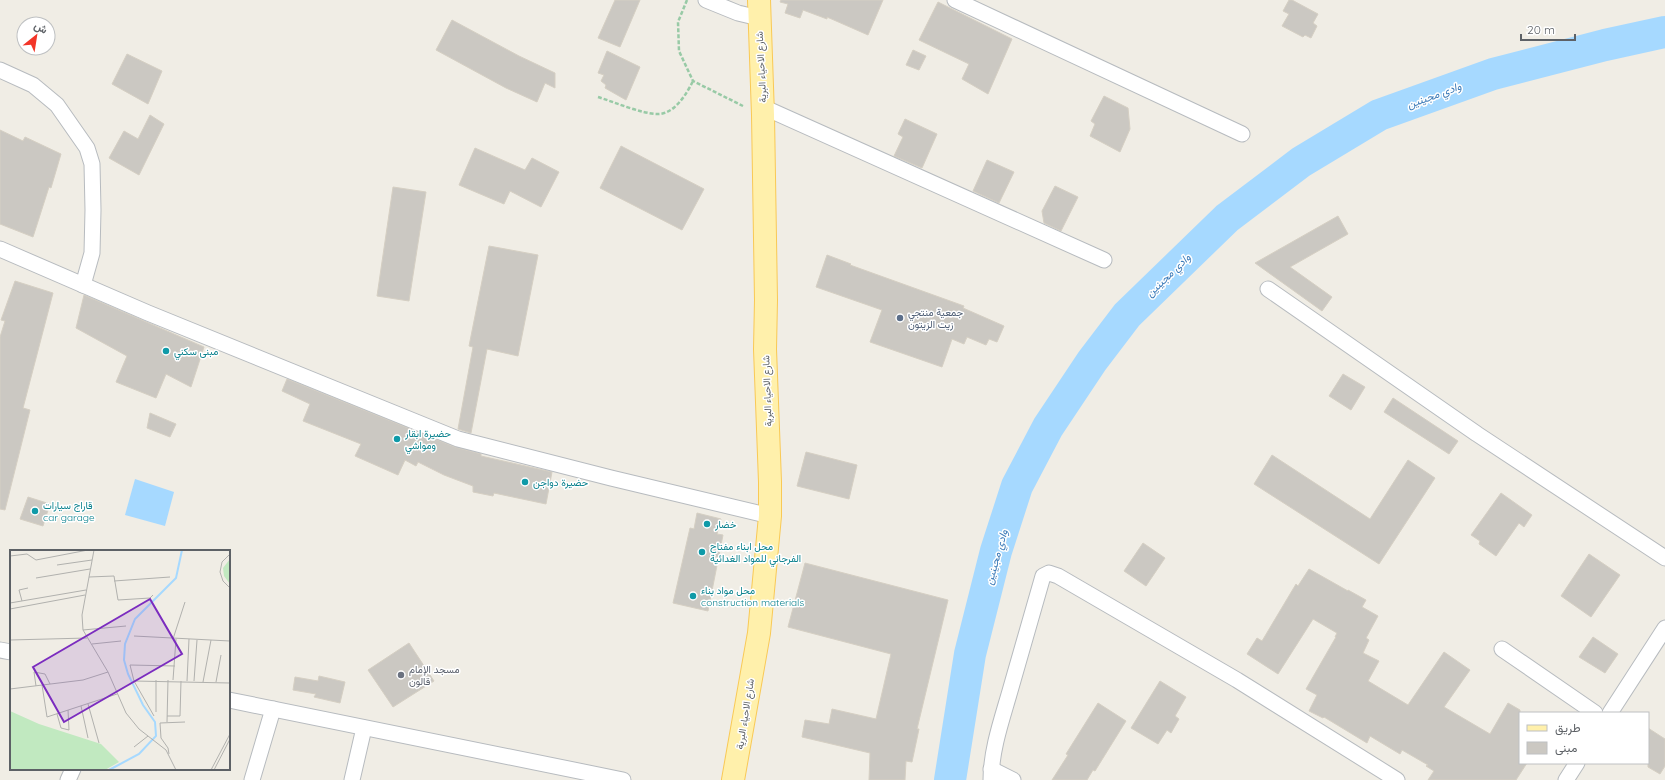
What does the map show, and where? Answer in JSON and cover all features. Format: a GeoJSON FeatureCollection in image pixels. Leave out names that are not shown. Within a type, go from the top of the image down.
{"type":"FeatureCollection","features":[{"type":"Feature","properties":{"kind":"main road","name":"شارع الاحياء البرية"},"geometry":{"type":"LineString","coordinates":[[734,780],[759,633],[770,516],[770,474],[765,349],[766,300],[763,111],[759,9]]}},
{"type":"Feature","properties":{"kind":"street"},"geometry":{"type":"LineString","coordinates":[[706,0],[738,13],[759,9]]}},
{"type":"Feature","properties":{"kind":"street"},"geometry":{"type":"LineString","coordinates":[[956,0],[1242,134]]}},
{"type":"Feature","properties":{"kind":"street"},"geometry":{"type":"LineString","coordinates":[[0,70],[33,84],[57,105],[87,148],[92,164],[92,253],[88,262],[83,285]]}},
{"type":"Feature","properties":{"kind":"street"},"geometry":{"type":"LineString","coordinates":[[763,111],[1104,260]]}},
{"type":"Feature","properties":{"kind":"street"},"geometry":{"type":"LineString","coordinates":[[0,249],[83,285],[458,439],[770,516]]}},
{"type":"Feature","properties":{"kind":"street"},"geometry":{"type":"LineString","coordinates":[[1268,289],[1477,434],[1665,558]]}},
{"type":"Feature","properties":{"kind":"street"},"geometry":{"type":"LineString","coordinates":[[1013,780],[991,775],[999,730],[1043,576],[1049,573],[1058,576],[1237,680],[1396,780]]}},
{"type":"Feature","properties":{"kind":"street"},"geometry":{"type":"LineString","coordinates":[[1611,712],[1665,628]]}},
{"type":"Feature","properties":{"kind":"street"},"geometry":{"type":"LineString","coordinates":[[1502,649],[1595,712]]}},
{"type":"Feature","properties":{"kind":"street"},"geometry":{"type":"LineString","coordinates":[[0,650],[10,652]]}},
{"type":"Feature","properties":{"kind":"street"},"geometry":{"type":"LineString","coordinates":[[230,700],[623,780]]}},
{"type":"Feature","properties":{"kind":"street"},"geometry":{"type":"LineString","coordinates":[[252,780],[273,709]]}},
{"type":"Feature","properties":{"kind":"street"},"geometry":{"type":"LineString","coordinates":[[352,780],[364,728]]}},
{"type":"Feature","properties":{"kind":"street"},"geometry":{"type":"LineString","coordinates":[[1566,780],[1576,764]]}},
{"type":"Feature","properties":{"kind":"street"},"geometry":{"type":"LineString","coordinates":[[68,780],[73,770]]}},
{"type":"Feature","properties":{"kind":"path"},"geometry":{"type":"LineString","coordinates":[[687,0],[678,22],[679,51],[693,80],[763,111]]}},
{"type":"Feature","properties":{"kind":"path"},"geometry":{"type":"LineString","coordinates":[[598,97],[630,108],[660,114],[673,109],[686,95],[693,80]]}},
{"type":"Feature","properties":{"kind":"water"},"geometry":{"type":"Polygon","coordinates":[[[135,479],[174,492],[165,526],[125,515],[135,479]]]}},
{"type":"Feature","properties":{"kind":"building"},"geometry":{"type":"Polygon","coordinates":[[[615,0],[640,0],[620,47],[598,38],[615,0]]]}},
{"type":"Feature","properties":{"kind":"building"},"geometry":{"type":"Polygon","coordinates":[[[781,0],[883,0],[868,35],[827,17],[827,19],[803,10],[800,18],[785,13],[788,4],[780,2],[781,0]]]}},
{"type":"Feature","properties":{"kind":"building"},"geometry":{"type":"Polygon","coordinates":[[[1289,0],[1292,0],[1318,14],[1313,23],[1317,26],[1311,38],[1305,35],[1303,37],[1282,26],[1289,14],[1283,11],[1289,0]]]}},
{"type":"Feature","properties":{"kind":"building"},"geometry":{"type":"Polygon","coordinates":[[[938,2],[1012,39],[988,94],[962,79],[969,64],[919,40],[938,2]]]}},
{"type":"Feature","properties":{"kind":"building"},"geometry":{"type":"Polygon","coordinates":[[[452,20],[519,56],[555,73],[555,88],[545,83],[537,102],[506,88],[436,50],[452,20]]]}},
{"type":"Feature","properties":{"kind":"building"},"geometry":{"type":"Polygon","coordinates":[[[913,50],[926,56],[919,70],[906,65],[913,50]]]}},
{"type":"Feature","properties":{"kind":"building"},"geometry":{"type":"Polygon","coordinates":[[[607,51],[640,67],[626,100],[605,88],[606,85],[601,81],[604,75],[598,73],[607,51]]]}},
{"type":"Feature","properties":{"kind":"building"},"geometry":{"type":"Polygon","coordinates":[[[127,54],[162,71],[148,104],[112,84],[127,54]]]}},
{"type":"Feature","properties":{"kind":"building"},"geometry":{"type":"Polygon","coordinates":[[[1104,96],[1128,108],[1130,129],[1120,152],[1090,136],[1095,124],[1091,121],[1104,96]]]}},
{"type":"Feature","properties":{"kind":"building"},"geometry":{"type":"Polygon","coordinates":[[[150,115],[164,124],[139,175],[109,158],[124,131],[138,139],[150,115]]]}},
{"type":"Feature","properties":{"kind":"building"},"geometry":{"type":"Polygon","coordinates":[[[905,119],[937,134],[922,168],[894,156],[903,137],[898,134],[905,119]]]}},
{"type":"Feature","properties":{"kind":"building"},"geometry":{"type":"Polygon","coordinates":[[[0,130],[23,141],[25,137],[61,154],[51,188],[49,187],[33,237],[0,224],[0,130]]]}},
{"type":"Feature","properties":{"kind":"building"},"geometry":{"type":"Polygon","coordinates":[[[621,146],[704,189],[682,230],[600,188],[621,146]]]}},
{"type":"Feature","properties":{"kind":"building"},"geometry":{"type":"Polygon","coordinates":[[[475,148],[525,170],[532,158],[559,172],[541,207],[510,191],[504,204],[459,185],[475,148]]]}},
{"type":"Feature","properties":{"kind":"building"},"geometry":{"type":"Polygon","coordinates":[[[987,160],[1014,172],[999,203],[973,191],[987,160]]]}},
{"type":"Feature","properties":{"kind":"building"},"geometry":{"type":"Polygon","coordinates":[[[1055,186],[1078,197],[1061,231],[1044,223],[1042,211],[1055,186]]]}},
{"type":"Feature","properties":{"kind":"building"},"geometry":{"type":"Polygon","coordinates":[[[393,187],[426,192],[409,301],[377,296],[393,187]]]}},
{"type":"Feature","properties":{"kind":"building"},"geometry":{"type":"Polygon","coordinates":[[[1338,216],[1348,234],[1290,267],[1332,297],[1322,311],[1255,263],[1338,216]]]}},
{"type":"Feature","properties":{"kind":"building"},"geometry":{"type":"Polygon","coordinates":[[[489,246],[538,255],[518,356],[487,349],[471,433],[458,429],[473,347],[469,346],[489,246]]]}},
{"type":"Feature","properties":{"kind":"building"},"geometry":{"type":"Polygon","coordinates":[[[827,255],[851,264],[850,265],[964,306],[963,308],[1004,326],[997,342],[989,339],[986,345],[967,337],[964,344],[952,339],[942,367],[870,342],[882,310],[816,287],[827,255]]]}},
{"type":"Feature","properties":{"kind":"building"},"geometry":{"type":"Polygon","coordinates":[[[15,281],[53,293],[23,408],[30,410],[5,510],[0,509],[0,337],[5,321],[1,320],[15,281]]]}},
{"type":"Feature","properties":{"kind":"building"},"geometry":{"type":"Polygon","coordinates":[[[84,295],[204,347],[191,387],[166,374],[156,398],[116,382],[127,356],[76,328],[84,295]]]}},
{"type":"Feature","properties":{"kind":"building"},"geometry":{"type":"Polygon","coordinates":[[[1343,374],[1365,387],[1351,410],[1329,396],[1343,374]]]}},
{"type":"Feature","properties":{"kind":"building","name":"حضيرة ابقار ومواشي"},"geometry":{"type":"Polygon","coordinates":[[[287,379],[455,447],[481,454],[481,456],[552,472],[546,504],[494,493],[493,496],[473,492],[473,486],[444,475],[418,462],[416,466],[405,460],[398,475],[355,456],[361,444],[303,421],[310,404],[282,391],[287,379]]]}},
{"type":"Feature","properties":{"kind":"building"},"geometry":{"type":"Polygon","coordinates":[[[1393,398],[1458,441],[1449,454],[1384,412],[1393,398]]]}},
{"type":"Feature","properties":{"kind":"building"},"geometry":{"type":"Polygon","coordinates":[[[150,413],[176,424],[170,437],[147,428],[150,413]]]}},
{"type":"Feature","properties":{"kind":"building"},"geometry":{"type":"Polygon","coordinates":[[[806,452],[857,465],[849,499],[797,486],[806,452]]]}},
{"type":"Feature","properties":{"kind":"building"},"geometry":{"type":"Polygon","coordinates":[[[1272,455],[1370,519],[1408,460],[1435,478],[1379,564],[1254,484],[1272,455]]]}},
{"type":"Feature","properties":{"kind":"building"},"geometry":{"type":"Polygon","coordinates":[[[1501,493],[1532,515],[1524,527],[1519,523],[1496,556],[1479,544],[1480,541],[1471,535],[1501,493]]]}},
{"type":"Feature","properties":{"kind":"building","name":"قاراج سيارات car garage"},"geometry":{"type":"Polygon","coordinates":[[[28,497],[50,504],[43,526],[20,519],[28,497]]]}},
{"type":"Feature","properties":{"kind":"building"},"geometry":{"type":"Polygon","coordinates":[[[697,513],[721,519],[717,534],[723,535],[708,611],[673,603],[690,528],[694,529],[697,513]]]}},
{"type":"Feature","properties":{"kind":"building"},"geometry":{"type":"Polygon","coordinates":[[[1143,543],[1165,558],[1146,586],[1124,571],[1143,543]]]}},
{"type":"Feature","properties":{"kind":"building"},"geometry":{"type":"Polygon","coordinates":[[[1589,554],[1620,575],[1591,617],[1561,596],[1589,554]]]}},
{"type":"Feature","properties":{"kind":"building"},"geometry":{"type":"Polygon","coordinates":[[[805,563],[948,600],[917,729],[919,729],[912,762],[906,761],[905,780],[869,780],[870,753],[802,737],[805,720],[829,724],[832,709],[876,719],[891,654],[788,627],[805,563]]]}},
{"type":"Feature","properties":{"kind":"building"},"geometry":{"type":"Polygon","coordinates":[[[1309,569],[1366,600],[1362,607],[1378,616],[1366,638],[1369,640],[1363,653],[1379,661],[1368,681],[1408,705],[1444,652],[1470,670],[1444,707],[1490,734],[1508,703],[1520,710],[1519,764],[1526,764],[1516,780],[1428,780],[1434,771],[1426,766],[1428,765],[1402,750],[1400,754],[1370,736],[1367,743],[1324,717],[1323,718],[1309,711],[1317,695],[1306,689],[1337,633],[1313,619],[1278,674],[1247,654],[1257,638],[1262,641],[1296,584],[1298,586],[1309,569]]]}},
{"type":"Feature","properties":{"kind":"building"},"geometry":{"type":"Polygon","coordinates":[[[1593,637],[1618,654],[1605,673],[1579,657],[1593,637]]]}},
{"type":"Feature","properties":{"kind":"building","name":"مسجد الإمام قالون"},"geometry":{"type":"Polygon","coordinates":[[[409,643],[434,681],[393,707],[368,670],[409,643]]]}},
{"type":"Feature","properties":{"kind":"building"},"geometry":{"type":"Polygon","coordinates":[[[319,676],[345,682],[340,703],[314,697],[316,694],[293,690],[295,677],[318,681],[319,676]]]}},
{"type":"Feature","properties":{"kind":"building"},"geometry":{"type":"Polygon","coordinates":[[[1160,681],[1186,697],[1175,716],[1179,719],[1171,733],[1167,730],[1158,744],[1131,728],[1160,681]]]}},
{"type":"Feature","properties":{"kind":"building"},"geometry":{"type":"Polygon","coordinates":[[[1098,703],[1126,721],[1095,771],[1093,770],[1087,780],[1052,780],[1068,755],[1066,754],[1098,703]]]}},
{"type":"Feature","properties":{"kind":"building"},"geometry":{"type":"Polygon","coordinates":[[[1649,729],[1665,739],[1665,766],[1660,774],[1648,767],[1649,729]]]}},
{"type":"Feature","properties":{"kind":"waterway","name":"وادي مجينين"},"geometry":{"type":"LineString","coordinates":[[950,780],[970,654],[996,551],[1017,486],[1048,427],[1092,361],[1127,315],[1227,218],[1301,162],[1379,115],[1493,74],[1605,45],[1665,32]]}},
{"type":"Feature","properties":{"kind":"place","name":"جمعية منتجي زيت الزيتون"},"geometry":{"type":"Point","coordinates":[900,318]}},
{"type":"Feature","properties":{"kind":"place","name":"مبنى سكني"},"geometry":{"type":"Point","coordinates":[166,351]}},
{"type":"Feature","properties":{"kind":"place","name":"حضيرة ابقار ومواشي"},"geometry":{"type":"Point","coordinates":[397,439]}},
{"type":"Feature","properties":{"kind":"place","name":"حضيرة دواجن"},"geometry":{"type":"Point","coordinates":[525,482]}},
{"type":"Feature","properties":{"kind":"place","name":"قاراج سيارات car garage"},"geometry":{"type":"Point","coordinates":[35,511]}},
{"type":"Feature","properties":{"kind":"place","name":"خضار"},"geometry":{"type":"Point","coordinates":[707,524]}},
{"type":"Feature","properties":{"kind":"place","name":"محل ابناء مفتاح الفرجاني للمواد الغدائية"},"geometry":{"type":"Point","coordinates":[702,552]}},
{"type":"Feature","properties":{"kind":"place","name":"محل مواد بناء construction materials"},"geometry":{"type":"Point","coordinates":[693,596]}},
{"type":"Feature","properties":{"kind":"place","name":"مسجد الإمام قالون"},"geometry":{"type":"Point","coordinates":[401,675]}}]}
